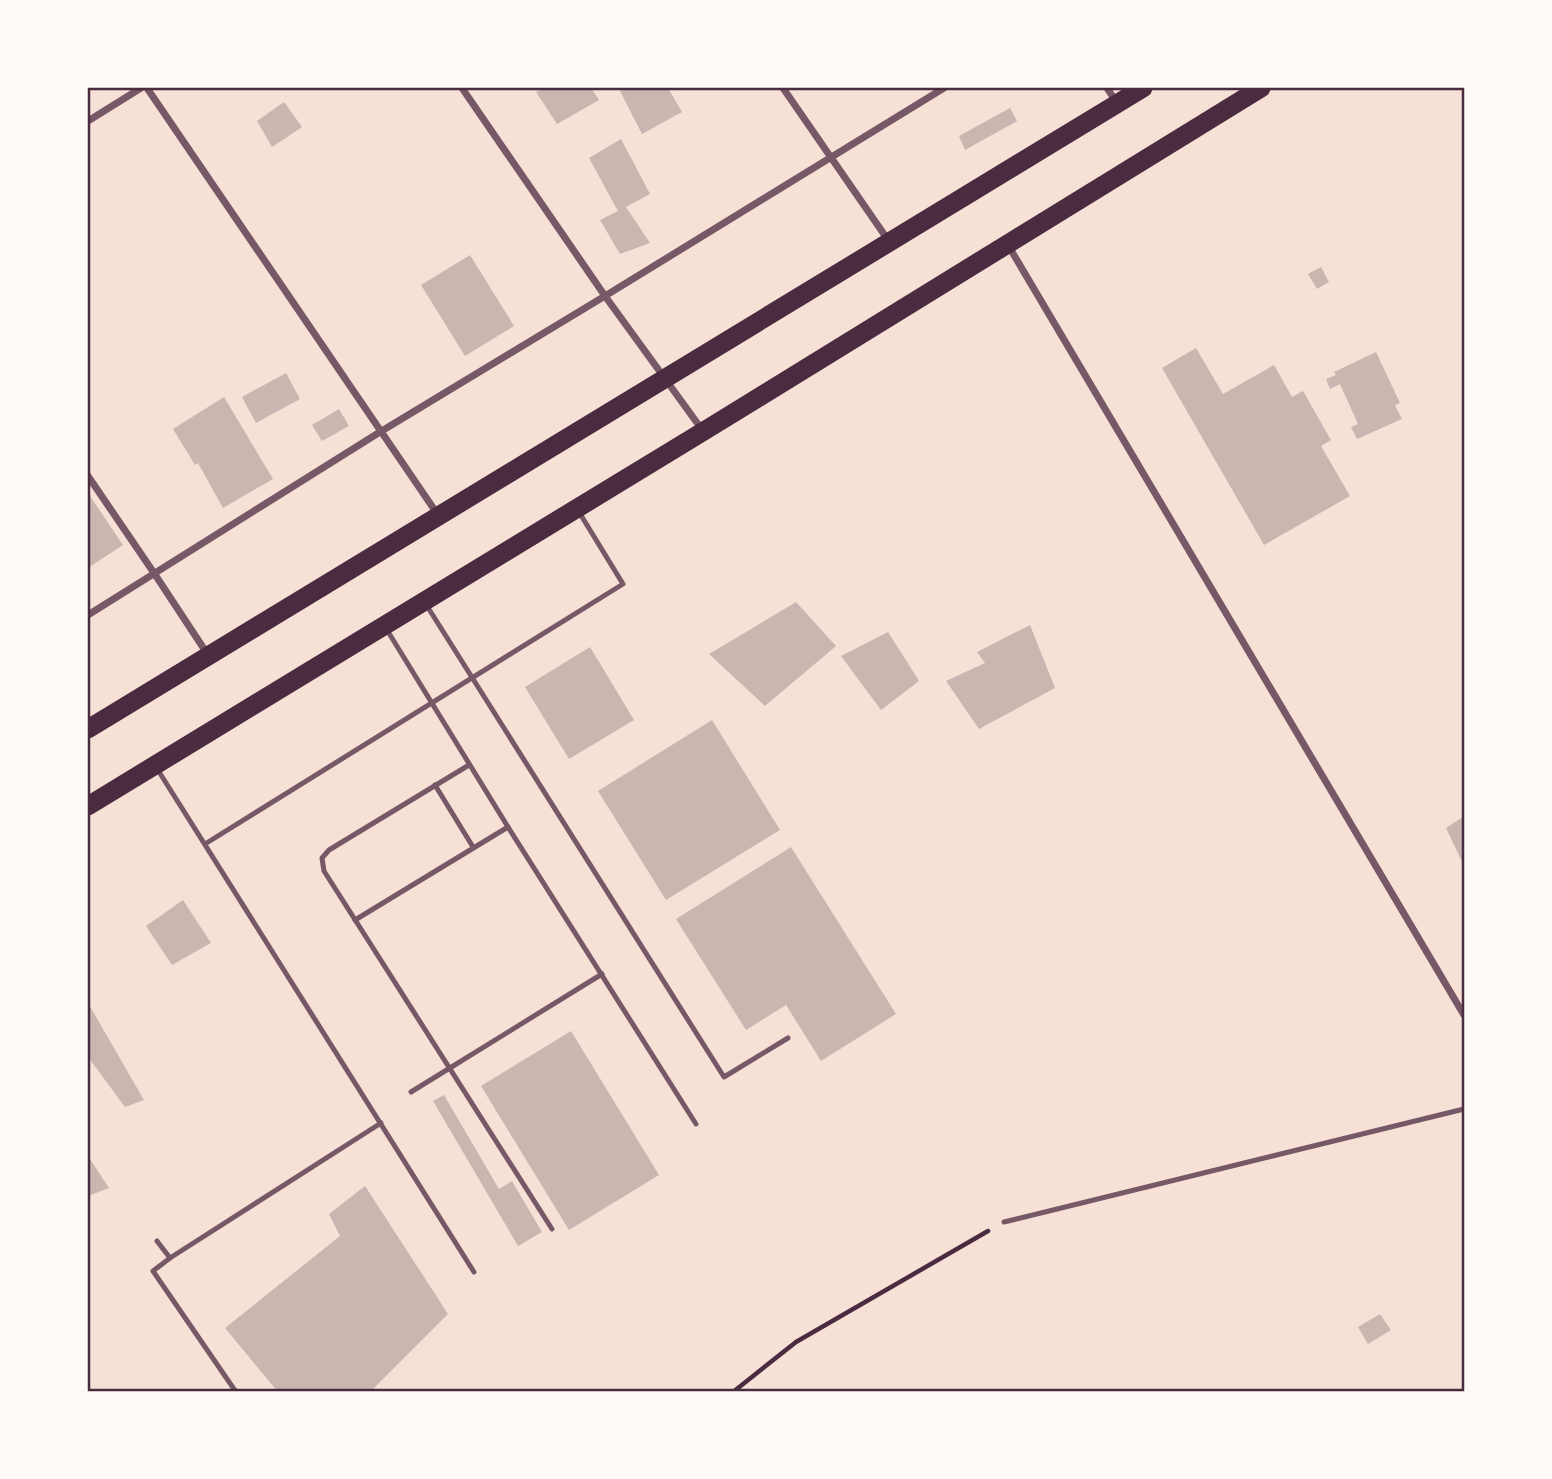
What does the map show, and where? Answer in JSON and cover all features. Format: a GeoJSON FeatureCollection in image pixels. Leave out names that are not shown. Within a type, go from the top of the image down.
{"type":"FeatureCollection","features":[{"type":"Feature","properties":{"kind":"highway"},"geometry":{"type":"LineString","coordinates":[[88,729],[889,242],[1112,95],[1143,88]]}},
{"type":"Feature","properties":{"kind":"highway"},"geometry":{"type":"LineString","coordinates":[[88,806],[1261,88]]}},
{"type":"Feature","properties":{"kind":"street"},"geometry":{"type":"LineString","coordinates":[[88,121],[141,88]]}},
{"type":"Feature","properties":{"kind":"street"},"geometry":{"type":"LineString","coordinates":[[147,88],[438,515]]}},
{"type":"Feature","properties":{"kind":"street"},"geometry":{"type":"LineString","coordinates":[[462,88],[604,296],[704,431]]}},
{"type":"Feature","properties":{"kind":"street"},"geometry":{"type":"LineString","coordinates":[[783,88],[889,242]]}},
{"type":"Feature","properties":{"kind":"street"},"geometry":{"type":"LineString","coordinates":[[88,615],[380,432],[943,88]]}},
{"type":"Feature","properties":{"kind":"street"},"geometry":{"type":"LineString","coordinates":[[1008,244],[1465,1015]]}},
{"type":"Feature","properties":{"kind":"street"},"geometry":{"type":"LineString","coordinates":[[88,476],[208,655]]}},
{"type":"Feature","properties":{"kind":"lane"},"geometry":{"type":"LineString","coordinates":[[205,844],[623,584],[576,507]]}},
{"type":"Feature","properties":{"kind":"lane"},"geometry":{"type":"LineString","coordinates":[[424,600],[724,1077],[788,1038]]}},
{"type":"Feature","properties":{"kind":"lane"},"geometry":{"type":"LineString","coordinates":[[383,625],[696,1124]]}},
{"type":"Feature","properties":{"kind":"lane"},"geometry":{"type":"LineString","coordinates":[[154,765],[474,1272]]}},
{"type":"Feature","properties":{"kind":"lane"},"geometry":{"type":"LineString","coordinates":[[470,765],[329,850],[322,858],[324,871],[552,1230]]}},
{"type":"Feature","properties":{"kind":"lane"},"geometry":{"type":"LineString","coordinates":[[435,785],[473,847]]}},
{"type":"Feature","properties":{"kind":"lane"},"geometry":{"type":"LineString","coordinates":[[355,920],[508,827]]}},
{"type":"Feature","properties":{"kind":"lane"},"geometry":{"type":"LineString","coordinates":[[411,1092],[601,974]]}},
{"type":"Feature","properties":{"kind":"lane"},"geometry":{"type":"LineString","coordinates":[[1004,1222],[1465,1109]]}},
{"type":"Feature","properties":{"kind":"lane"},"geometry":{"type":"LineString","coordinates":[[236,1391],[153,1271],[381,1123]]}},
{"type":"Feature","properties":{"kind":"lane"},"geometry":{"type":"LineString","coordinates":[[157,1241],[170,1258]]}},
{"type":"Feature","properties":{"kind":"path"},"geometry":{"type":"LineString","coordinates":[[733,1391],[796,1342],[1004,1222]]}},
{"type":"Feature","properties":{"kind":"building"},"geometry":{"type":"Polygon","coordinates":[[[544,88],[591,88],[599,100],[557,124],[536,92],[544,88]]]}},
{"type":"Feature","properties":{"kind":"building"},"geometry":{"type":"Polygon","coordinates":[[[627,88],[668,88],[682,112],[642,134],[620,91],[627,88]]]}},
{"type":"Feature","properties":{"kind":"building"},"geometry":{"type":"Polygon","coordinates":[[[284,102],[302,127],[272,147],[257,121],[284,102]]]}},
{"type":"Feature","properties":{"kind":"building"},"geometry":{"type":"Polygon","coordinates":[[[1010,108],[1017,121],[965,150],[959,136],[1010,108]]]}},
{"type":"Feature","properties":{"kind":"building"},"geometry":{"type":"Polygon","coordinates":[[[621,139],[650,194],[626,207],[650,243],[620,254],[600,220],[618,211],[589,158],[621,139]]]}},
{"type":"Feature","properties":{"kind":"building"},"geometry":{"type":"Polygon","coordinates":[[[470,255],[514,326],[465,356],[421,285],[470,255]]]}},
{"type":"Feature","properties":{"kind":"building"},"geometry":{"type":"Polygon","coordinates":[[[1321,267],[1329,282],[1317,289],[1308,274],[1321,267]]]}},
{"type":"Feature","properties":{"kind":"building"},"geometry":{"type":"Polygon","coordinates":[[[1196,348],[1223,394],[1274,365],[1292,397],[1303,391],[1331,440],[1321,446],[1350,496],[1264,545],[1162,368],[1196,348]]]}},
{"type":"Feature","properties":{"kind":"building"},"geometry":{"type":"Polygon","coordinates":[[[1376,352],[1400,403],[1395,405],[1402,419],[1357,439],[1351,427],[1358,424],[1340,384],[1330,389],[1326,379],[1336,375],[1334,372],[1376,352]]]}},
{"type":"Feature","properties":{"kind":"building"},"geometry":{"type":"Polygon","coordinates":[[[286,373],[300,399],[256,423],[242,397],[286,373]]]}},
{"type":"Feature","properties":{"kind":"building"},"geometry":{"type":"Polygon","coordinates":[[[224,397],[273,479],[223,508],[198,463],[195,465],[173,429],[224,397]]]}},
{"type":"Feature","properties":{"kind":"building"},"geometry":{"type":"Polygon","coordinates":[[[339,409],[349,426],[322,441],[312,425],[339,409]]]}},
{"type":"Feature","properties":{"kind":"building"},"geometry":{"type":"Polygon","coordinates":[[[88,493],[123,545],[88,568],[88,493]]]}},
{"type":"Feature","properties":{"kind":"building"},"geometry":{"type":"Polygon","coordinates":[[[796,602],[836,646],[765,706],[709,654],[796,602]]]}},
{"type":"Feature","properties":{"kind":"building"},"geometry":{"type":"Polygon","coordinates":[[[1030,625],[1055,688],[979,729],[946,681],[985,663],[977,652],[1030,625]]]}},
{"type":"Feature","properties":{"kind":"building"},"geometry":{"type":"Polygon","coordinates":[[[888,632],[919,681],[881,710],[841,656],[888,632]]]}},
{"type":"Feature","properties":{"kind":"building"},"geometry":{"type":"Polygon","coordinates":[[[590,647],[634,720],[569,759],[525,687],[590,647]]]}},
{"type":"Feature","properties":{"kind":"building"},"geometry":{"type":"Polygon","coordinates":[[[712,720],[780,830],[666,900],[598,791],[712,720]]]}},
{"type":"Feature","properties":{"kind":"building"},"geometry":{"type":"Polygon","coordinates":[[[1464,816],[1464,866],[1446,828],[1464,816]]]}},
{"type":"Feature","properties":{"kind":"building"},"geometry":{"type":"Polygon","coordinates":[[[791,847],[896,1014],[821,1061],[786,1005],[746,1030],[676,919],[791,847]]]}},
{"type":"Feature","properties":{"kind":"building"},"geometry":{"type":"Polygon","coordinates":[[[183,900],[211,943],[172,965],[146,926],[183,900]]]}},
{"type":"Feature","properties":{"kind":"building"},"geometry":{"type":"Polygon","coordinates":[[[88,1003],[144,1100],[125,1107],[88,1057],[88,1003]]]}},
{"type":"Feature","properties":{"kind":"building"},"geometry":{"type":"Polygon","coordinates":[[[571,1031],[659,1175],[569,1230],[481,1086],[571,1031]]]}},
{"type":"Feature","properties":{"kind":"building"},"geometry":{"type":"Polygon","coordinates":[[[444,1095],[499,1189],[512,1181],[542,1232],[518,1246],[433,1101],[444,1095]]]}},
{"type":"Feature","properties":{"kind":"building"},"geometry":{"type":"Polygon","coordinates":[[[88,1156],[109,1188],[88,1196],[88,1156]]]}},
{"type":"Feature","properties":{"kind":"building"},"geometry":{"type":"Polygon","coordinates":[[[365,1186],[448,1314],[370,1392],[278,1392],[225,1328],[340,1236],[329,1214],[365,1186]]]}},
{"type":"Feature","properties":{"kind":"building"},"geometry":{"type":"Polygon","coordinates":[[[1380,1314],[1391,1330],[1368,1344],[1358,1327],[1380,1314]]]}}]}
